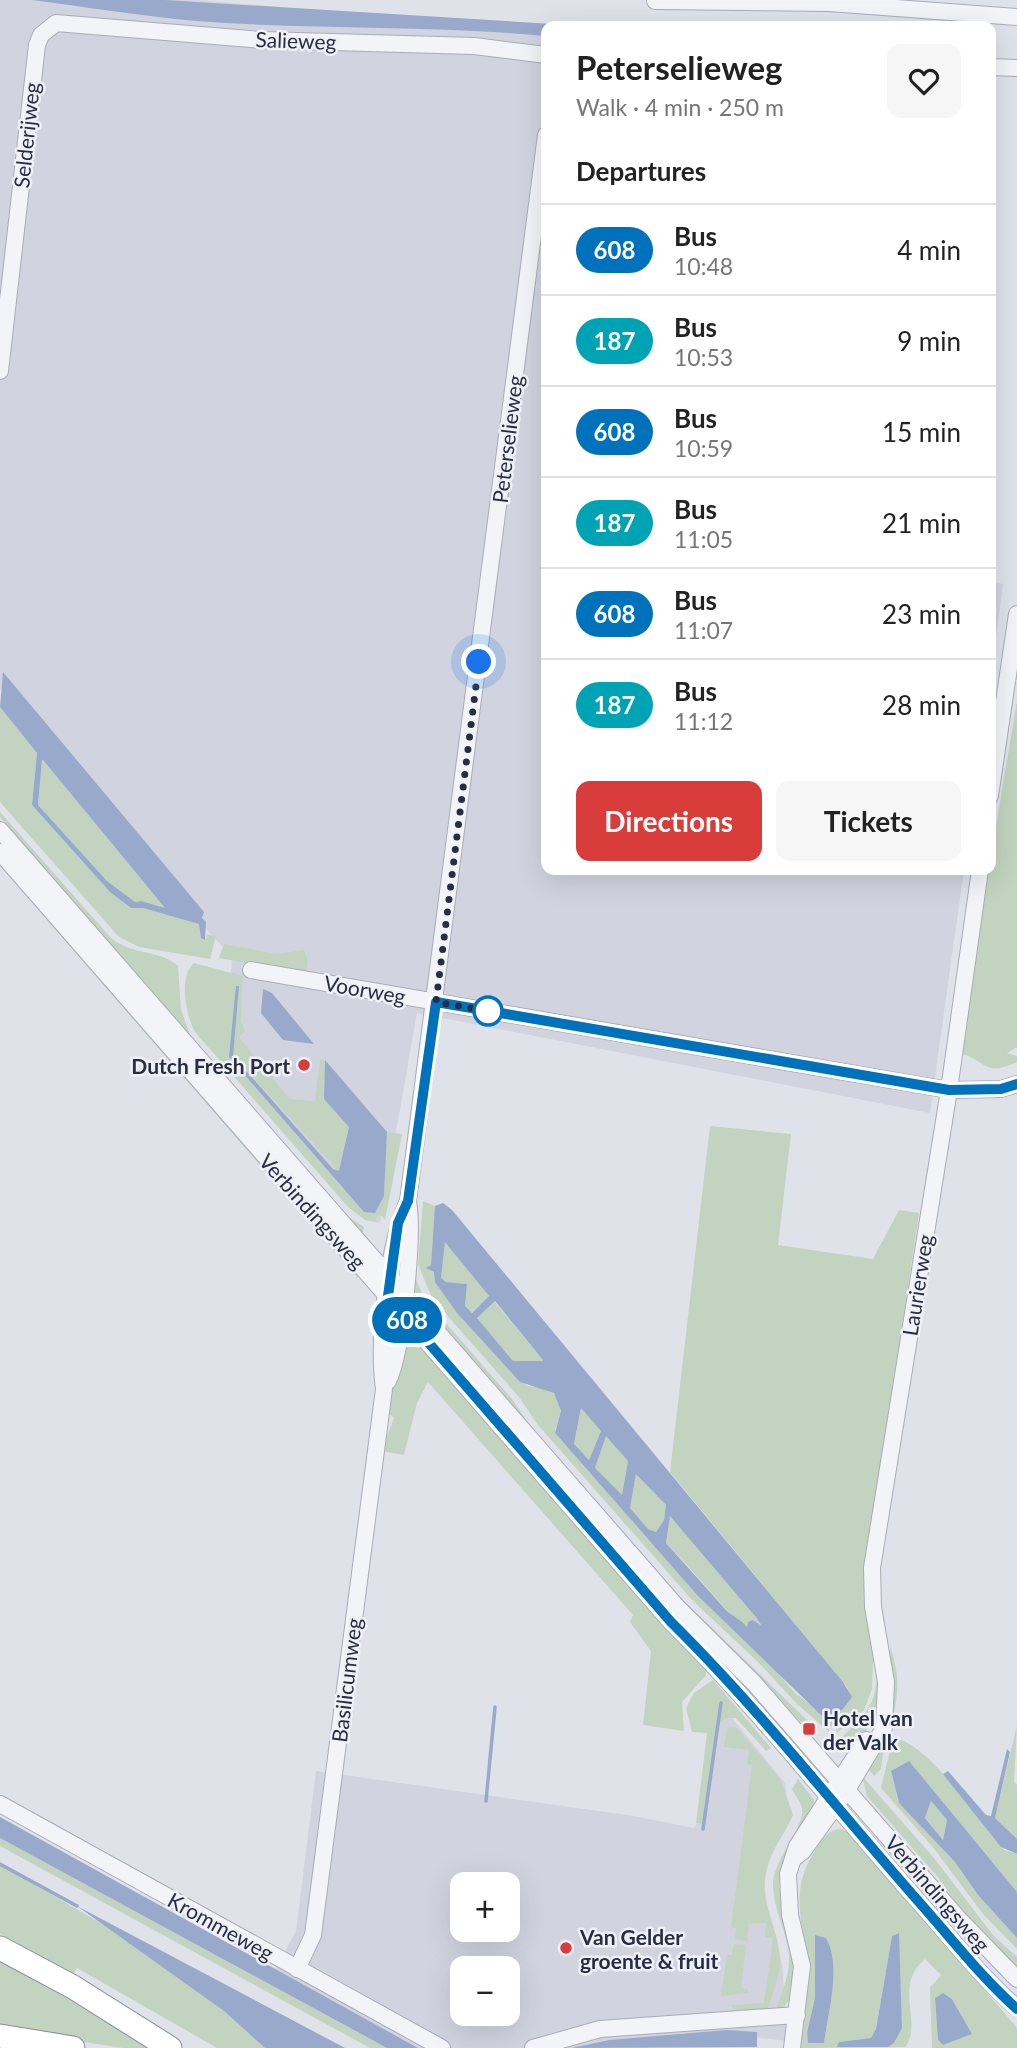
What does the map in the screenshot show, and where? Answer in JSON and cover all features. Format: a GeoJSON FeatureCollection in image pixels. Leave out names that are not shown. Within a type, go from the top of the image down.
{"type":"FeatureCollection","features":[{"type":"Feature","properties":{"kind":"highway"},"geometry":{"type":"LineString","coordinates":[[0,1948],[73,1987],[170,2048]]}},
{"type":"Feature","properties":{"kind":"highway"},"geometry":{"type":"LineString","coordinates":[[0,2036],[73,2048]]}},
{"type":"Feature","properties":{"kind":"street"},"geometry":{"type":"LineString","coordinates":[[651,0],[833,3],[1017,16]]}},
{"type":"Feature","properties":{"kind":"street","name":"Salieweg"},"geometry":{"type":"LineString","coordinates":[[48,27],[56,23],[261,40],[474,46],[541,54]]}},
{"type":"Feature","properties":{"kind":"street","name":"Selderijweg"},"geometry":{"type":"LineString","coordinates":[[0,371],[37,45],[48,27]]}},
{"type":"Feature","properties":{"kind":"street"},"geometry":{"type":"LineString","coordinates":[[996,67],[1017,68]]}},
{"type":"Feature","properties":{"kind":"street","name":"Peterselieweg"},"geometry":{"type":"LineString","coordinates":[[388,1296],[394,1245],[408,1201],[436,1002],[541,174]]}},
{"type":"Feature","properties":{"kind":"street"},"geometry":{"type":"LineString","coordinates":[[996,756],[1017,614]]}},
{"type":"Feature","properties":{"kind":"street","name":"Verbindingsweg"},"geometry":{"type":"LineString","coordinates":[[0,830],[678,1608],[754,1683],[958,1918],[1017,1979]]}},
{"type":"Feature","properties":{"kind":"street","name":"Verbindingsweg"},"geometry":{"type":"LineString","coordinates":[[0,852],[671,1622],[718,1668],[991,1984],[1017,2008]]}},
{"type":"Feature","properties":{"kind":"street","name":"Laurierweg"},"geometry":{"type":"LineString","coordinates":[[831,1801],[843,1784],[886,1700],[884,1657],[873,1607],[872,1568],[949,1090],[979,875]]}},
{"type":"Feature","properties":{"kind":"street","name":"Voorweg"},"geometry":{"type":"LineString","coordinates":[[251,970],[949,1090],[989,1091],[1017,1084]]}},
{"type":"Feature","properties":{"kind":"street","name":"Peterselieweg"},"geometry":{"type":"LineString","coordinates":[[401,1313],[412,1221],[408,1201]]}},
{"type":"Feature","properties":{"kind":"street"},"geometry":{"type":"LineString","coordinates":[[369,1253],[382,1252],[394,1245]]}},
{"type":"Feature","properties":{"kind":"street","name":"Basilicumweg"},"geometry":{"type":"LineString","coordinates":[[297,1969],[313,1936],[384,1388],[382,1362],[388,1296]]}},
{"type":"Feature","properties":{"kind":"street","name":"Basilicumweg"},"geometry":{"type":"LineString","coordinates":[[384,1388],[391,1375],[401,1313]]}},
{"type":"Feature","properties":{"kind":"street"},"geometry":{"type":"LineString","coordinates":[[397,1338],[405,1333],[418,1333]]}},
{"type":"Feature","properties":{"kind":"street"},"geometry":{"type":"LineString","coordinates":[[792,2048],[802,1966],[787,1890],[793,1859],[803,1851],[831,1801]]}},
{"type":"Feature","properties":{"kind":"street","name":"Krommeweg"},"geometry":{"type":"LineString","coordinates":[[0,1804],[442,2048]]}},
{"type":"Feature","properties":{"kind":"street"},"geometry":{"type":"LineString","coordinates":[[533,2048],[600,2029],[797,2015]]}},
{"type":"Feature","properties":{"kind":"shaded area"},"geometry":{"type":"Polygon","coordinates":[[[0,0],[198,0],[541,30],[541,875],[963,875],[930,1113],[417,1013],[380,1223],[368,1221],[225,1056],[232,957],[109,824],[0,688],[0,0]]]}},
{"type":"Feature","properties":{"kind":"shaded area"},"geometry":{"type":"Polygon","coordinates":[[[996,583],[1003,584],[996,639],[996,583]]]}},
{"type":"Feature","properties":{"kind":"shaded area"},"geometry":{"type":"Polygon","coordinates":[[[718,1701],[785,1783],[788,1816],[764,1858],[759,1900],[782,1962],[788,2041],[744,2036],[579,2048],[406,2048],[274,1972],[296,1931],[316,1771],[634,1816],[694,1828],[701,1818],[718,1701]]]}},
{"type":"Feature","properties":{"kind":"green space"},"geometry":{"type":"Polygon","coordinates":[[[1017,701],[1017,1047],[1007,1053],[1017,1056],[1017,1062],[991,1068],[958,1053],[988,875],[996,875],[996,826],[1017,701]]]}},
{"type":"Feature","properties":{"kind":"green space"},"geometry":{"type":"Polygon","coordinates":[[[0,707],[37,753],[32,805],[110,892],[131,908],[143,908],[200,924],[201,938],[206,939],[207,934],[216,936],[210,959],[139,947],[119,937],[0,802],[0,707]]]}},
{"type":"Feature","properties":{"kind":"green space"},"geometry":{"type":"Polygon","coordinates":[[[42,759],[166,909],[141,901],[135,902],[107,881],[38,805],[42,759]]]}},
{"type":"Feature","properties":{"kind":"green space"},"geometry":{"type":"Polygon","coordinates":[[[0,812],[111,938],[128,948],[164,957],[178,966],[181,1010],[191,1037],[346,1215],[364,1227],[362,1238],[0,817],[0,812]]]}},
{"type":"Feature","properties":{"kind":"green space"},"geometry":{"type":"Polygon","coordinates":[[[0,858],[359,1269],[358,1278],[0,866],[0,858]]]}},
{"type":"Feature","properties":{"kind":"green space"},"geometry":{"type":"Polygon","coordinates":[[[224,944],[277,954],[304,950],[308,961],[306,974],[219,958],[224,944]]]}},
{"type":"Feature","properties":{"kind":"green space"},"geometry":{"type":"Polygon","coordinates":[[[194,963],[243,976],[241,1021],[245,1031],[239,1037],[290,1099],[315,1101],[320,1059],[325,1060],[324,1099],[349,1126],[339,1172],[233,1055],[239,986],[229,1058],[364,1212],[384,1196],[387,1132],[402,1134],[385,1220],[381,1215],[376,1217],[376,1221],[365,1220],[348,1207],[195,1032],[185,996],[186,977],[194,963]]]}},
{"type":"Feature","properties":{"kind":"green space"},"geometry":{"type":"Polygon","coordinates":[[[710,1126],[791,1134],[778,1245],[873,1259],[899,1210],[919,1213],[869,1549],[874,1634],[872,1689],[864,1710],[837,1733],[835,1726],[829,1726],[829,1732],[797,1704],[759,1663],[693,1601],[538,1425],[519,1397],[432,1298],[418,1264],[423,1201],[435,1206],[431,1265],[427,1268],[434,1272],[457,1313],[527,1386],[545,1389],[558,1398],[561,1410],[555,1433],[697,1595],[763,1656],[795,1693],[829,1718],[843,1709],[848,1688],[670,1472],[710,1126]]]}},
{"type":"Feature","properties":{"kind":"green space"},"geometry":{"type":"Polygon","coordinates":[[[445,1241],[489,1296],[471,1313],[465,1306],[467,1284],[446,1282],[441,1278],[445,1241]]]}},
{"type":"Feature","properties":{"kind":"green space"},"geometry":{"type":"Polygon","coordinates":[[[413,1272],[424,1298],[512,1399],[533,1430],[675,1592],[810,1723],[806,1727],[691,1616],[510,1410],[495,1385],[413,1289],[413,1272]]]}},
{"type":"Feature","properties":{"kind":"green space"},"geometry":{"type":"Polygon","coordinates":[[[494,1301],[544,1361],[513,1361],[477,1318],[494,1301]]]}},
{"type":"Feature","properties":{"kind":"green space"},"geometry":{"type":"Polygon","coordinates":[[[406,1346],[422,1348],[706,1670],[706,1675],[682,1702],[684,1731],[643,1725],[651,1651],[630,1622],[633,1615],[428,1382],[417,1403],[404,1455],[382,1451],[394,1418],[387,1412],[395,1373],[406,1346]]]}},
{"type":"Feature","properties":{"kind":"green space"},"geometry":{"type":"Polygon","coordinates":[[[581,1407],[601,1431],[589,1460],[574,1445],[581,1407]]]}},
{"type":"Feature","properties":{"kind":"green space"},"geometry":{"type":"Polygon","coordinates":[[[606,1435],[628,1461],[622,1496],[595,1468],[606,1435]]]}},
{"type":"Feature","properties":{"kind":"green space"},"geometry":{"type":"Polygon","coordinates":[[[636,1473],[666,1505],[664,1520],[656,1532],[648,1529],[630,1508],[636,1473]]]}},
{"type":"Feature","properties":{"kind":"green space"},"geometry":{"type":"Polygon","coordinates":[[[671,1516],[762,1626],[753,1620],[747,1627],[731,1614],[666,1543],[668,1518],[671,1516]]]}},
{"type":"Feature","properties":{"kind":"green space"},"geometry":{"type":"Polygon","coordinates":[[[890,1647],[895,1665],[897,1696],[881,1769],[874,1776],[866,1766],[892,1673],[890,1647]]]}},
{"type":"Feature","properties":{"kind":"green space"},"geometry":{"type":"Polygon","coordinates":[[[878,1648],[880,1677],[877,1703],[868,1727],[853,1752],[841,1738],[869,1708],[873,1699],[878,1648]]]}},
{"type":"Feature","properties":{"kind":"green space"},"geometry":{"type":"Polygon","coordinates":[[[713,1680],[771,1748],[766,1751],[736,1718],[727,1718],[718,1725],[704,1824],[696,1823],[707,1733],[692,1732],[686,1708],[694,1693],[713,1680]]]}},
{"type":"Feature","properties":{"kind":"green space"},"geometry":{"type":"Polygon","coordinates":[[[1017,1725],[1014,1782],[1017,1785],[1017,1839],[995,1818],[1017,1725]]]}},
{"type":"Feature","properties":{"kind":"green space"},"geometry":{"type":"Polygon","coordinates":[[[736,1727],[781,1780],[793,1815],[772,1854],[765,1881],[767,1904],[780,1959],[767,2012],[736,2013],[731,2005],[764,2003],[773,1939],[765,1937],[766,1923],[749,1924],[747,1941],[735,1939],[736,1928],[731,1927],[752,1765],[747,1764],[749,1750],[724,1747],[727,1728],[736,1727]]]}},
{"type":"Feature","properties":{"kind":"green space"},"geometry":{"type":"Polygon","coordinates":[[[893,1738],[922,1753],[953,1785],[1004,1850],[1017,1854],[1017,1892],[909,1761],[891,1771],[898,1801],[955,1862],[978,1895],[1017,1938],[1017,1949],[983,1914],[932,1846],[881,1788],[893,1738]]]}},
{"type":"Feature","properties":{"kind":"green space"},"geometry":{"type":"Polygon","coordinates":[[[862,1776],[934,1858],[993,1935],[1017,1957],[1017,1971],[971,1923],[937,1876],[867,1796],[862,1776]]]}},
{"type":"Feature","properties":{"kind":"green space"},"geometry":{"type":"Polygon","coordinates":[[[798,1779],[814,1800],[814,1806],[788,1850],[779,1882],[782,1916],[796,1960],[791,1999],[780,2009],[777,2006],[789,1967],[789,1951],[774,1900],[773,1884],[778,1864],[802,1816],[801,1806],[792,1789],[798,1779]]]}},
{"type":"Feature","properties":{"kind":"green space"},"geometry":{"type":"Polygon","coordinates":[[[931,1801],[947,1820],[943,1840],[925,1818],[931,1801]]]}},
{"type":"Feature","properties":{"kind":"green space"},"geometry":{"type":"Polygon","coordinates":[[[842,1829],[853,1835],[1017,2028],[1017,2048],[932,2048],[930,1988],[941,1975],[925,1959],[915,1970],[911,1981],[909,1993],[912,2027],[905,2047],[798,2048],[807,1978],[800,1911],[802,1881],[807,1865],[827,1834],[842,1829]],[[898,1933],[892,1936],[876,2029],[871,2038],[839,2042],[837,2047],[888,2047],[894,2043],[902,2028],[898,1933]],[[815,1935],[815,1999],[807,2034],[808,2043],[824,2043],[833,1962],[826,1938],[815,1935]],[[944,1994],[935,1999],[938,2040],[943,2045],[972,2034],[952,1999],[944,1994]]]}},
{"type":"Feature","properties":{"kind":"green space"},"geometry":{"type":"Polygon","coordinates":[[[0,1838],[387,2048],[370,2048],[0,1846],[0,1838]]]}},
{"type":"Feature","properties":{"kind":"green space"},"geometry":{"type":"Polygon","coordinates":[[[0,1864],[124,1937],[224,2011],[265,2048],[217,2048],[77,1968],[73,1974],[0,1934],[0,1864]]]}},
{"type":"Feature","properties":{"kind":"green space"},"geometry":{"type":"Polygon","coordinates":[[[734,1944],[746,1945],[741,1988],[748,1989],[748,1993],[721,1996],[727,1955],[732,1955],[734,1944]]]}},
{"type":"Feature","properties":{"kind":"green space"},"geometry":{"type":"Polygon","coordinates":[[[0,1958],[63,1990],[153,2048],[123,2048],[0,2029],[0,1958]]]}},
{"type":"Feature","properties":{"kind":"water"},"geometry":{"type":"Polygon","coordinates":[[[32,0],[165,0],[541,23],[541,36],[458,30],[240,24],[155,17],[32,0]]]}},
{"type":"Feature","properties":{"kind":"water"},"geometry":{"type":"Polygon","coordinates":[[[3,672],[204,912],[202,918],[206,922],[205,940],[201,938],[199,924],[143,908],[131,908],[110,892],[32,805],[37,753],[0,707],[3,672]],[[43,760],[38,805],[107,881],[135,902],[141,901],[165,908],[43,760]]]}},
{"type":"Feature","properties":{"kind":"water"},"geometry":{"type":"Polygon","coordinates":[[[236,986],[239,986],[233,1056],[333,1169],[339,1171],[349,1127],[324,1099],[325,1060],[387,1132],[384,1196],[375,1213],[364,1212],[229,1057],[236,986]]]}},
{"type":"Feature","properties":{"kind":"water"},"geometry":{"type":"Polygon","coordinates":[[[263,989],[272,993],[314,1044],[283,1040],[261,1013],[263,989]]]}},
{"type":"Feature","properties":{"kind":"water"},"geometry":{"type":"Polygon","coordinates":[[[443,1203],[452,1210],[843,1682],[852,1697],[843,1709],[829,1718],[821,1715],[697,1595],[555,1433],[561,1411],[554,1393],[520,1382],[457,1313],[435,1282],[434,1272],[426,1268],[431,1265],[435,1206],[443,1203]],[[445,1242],[441,1278],[446,1282],[467,1284],[465,1306],[472,1313],[489,1296],[445,1242]],[[495,1301],[477,1318],[513,1361],[543,1360],[495,1301]],[[581,1408],[574,1444],[589,1460],[601,1431],[581,1408]],[[606,1436],[595,1468],[622,1495],[628,1461],[606,1436]],[[636,1474],[630,1508],[648,1529],[656,1532],[664,1520],[666,1505],[636,1474]],[[670,1516],[666,1543],[729,1612],[747,1627],[748,1622],[753,1620],[762,1626],[670,1516]]]}},
{"type":"Feature","properties":{"kind":"water"},"geometry":{"type":"Polygon","coordinates":[[[1007,1749],[1010,1752],[995,1818],[1017,1839],[1017,1854],[1001,1847],[943,1774],[948,1771],[986,1815],[991,1816],[1007,1749]]]}},
{"type":"Feature","properties":{"kind":"water"},"geometry":{"type":"Polygon","coordinates":[[[909,1761],[1017,1892],[1017,1938],[978,1895],[955,1862],[899,1803],[891,1771],[909,1761]],[[931,1801],[925,1818],[943,1840],[947,1820],[931,1801]]]}},
{"type":"Feature","properties":{"kind":"water"},"geometry":{"type":"Polygon","coordinates":[[[0,1817],[418,2048],[387,2048],[0,1838],[0,1817]]]}},
{"type":"Feature","properties":{"kind":"water"},"geometry":{"type":"Polygon","coordinates":[[[77,1906],[345,2048],[265,2048],[224,2011],[77,1906]]]}},
{"type":"Feature","properties":{"kind":"water"},"geometry":{"type":"Polygon","coordinates":[[[899,1933],[902,2028],[894,2043],[888,2047],[837,2047],[839,2042],[871,2038],[876,2029],[892,1936],[899,1933]]]}},
{"type":"Feature","properties":{"kind":"water"},"geometry":{"type":"Polygon","coordinates":[[[815,1935],[826,1938],[833,1962],[824,2043],[808,2043],[807,2033],[815,1998],[815,1935]]]}},
{"type":"Feature","properties":{"kind":"water"},"geometry":{"type":"Polygon","coordinates":[[[943,1993],[952,1999],[972,2034],[943,2045],[938,2040],[935,1998],[943,1993]]]}},
{"type":"Feature","properties":{"kind":"water"},"geometry":{"type":"Polygon","coordinates":[[[727,2030],[757,2032],[757,2047],[572,2048],[609,2040],[727,2030]]]}},
{"type":"Feature","properties":{"kind":"waterway"},"geometry":{"type":"LineString","coordinates":[[703,1829],[721,1703]]}},
{"type":"Feature","properties":{"kind":"waterway"},"geometry":{"type":"LineString","coordinates":[[486,1801],[495,1707]]}},
{"type":"Feature","properties":{"kind":"waterway"},"geometry":{"type":"LineString","coordinates":[[0,1864],[77,1906]]}},
{"type":"Feature","properties":{"kind":"bus line","name":"608"},"geometry":{"type":"LineString","coordinates":[[1017,1084],[976,1092],[949,1090],[436,1002],[408,1201],[398,1223],[388,1296],[671,1622],[718,1668],[835,1807],[991,1984],[1017,2009]]}},
{"type":"Feature","properties":{"kind":"place","name":"Dutch Fresh Port"},"geometry":{"type":"Point","coordinates":[304,1065]}},
{"type":"Feature","properties":{"kind":"place","name":"Hotel van der Valk"},"geometry":{"type":"Point","coordinates":[809,1729]}},
{"type":"Feature","properties":{"kind":"place","name":"Van Gelder groente & fruit"},"geometry":{"type":"Point","coordinates":[566,1948]}},
{"type":"Feature","properties":{"kind":"route"},"geometry":{"type":"LineString","coordinates":[[479,662],[436,1002],[488,1011]]}}]}
